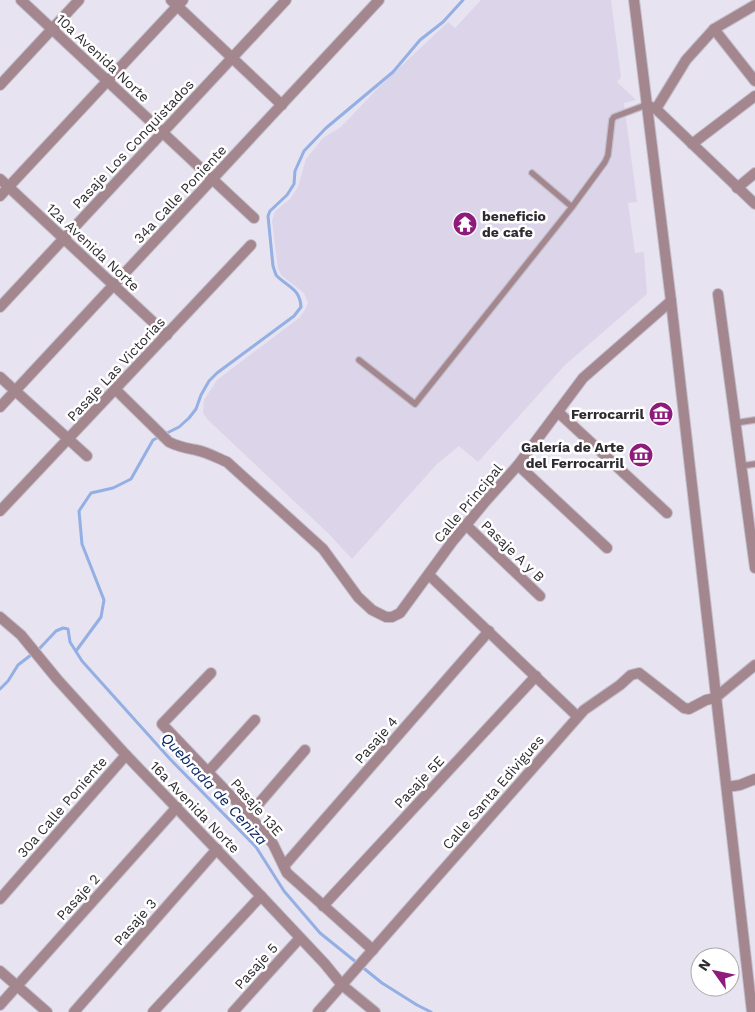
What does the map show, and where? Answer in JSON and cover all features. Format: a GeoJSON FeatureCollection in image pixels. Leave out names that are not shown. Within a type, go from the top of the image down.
{"type":"FeatureCollection","features":[{"type":"Feature","properties":{"kind":"street","name":"10a Avenida Norte"},"geometry":{"type":"LineString","coordinates":[[21,0],[254,218]]}},
{"type":"Feature","properties":{"kind":"street"},"geometry":{"type":"LineString","coordinates":[[0,85],[79,0]]}},
{"type":"Feature","properties":{"kind":"street","name":"Pasaje Los Conquistados"},"geometry":{"type":"LineString","coordinates":[[0,307],[286,0]]}},
{"type":"Feature","properties":{"kind":"street","name":"34a Calle Poniente"},"geometry":{"type":"LineString","coordinates":[[0,407],[379,0]]}},
{"type":"Feature","properties":{"kind":"street"},"geometry":{"type":"LineString","coordinates":[[634,0],[671,301],[752,1012]]}},
{"type":"Feature","properties":{"kind":"street"},"geometry":{"type":"LineString","coordinates":[[0,196],[108,81],[177,2],[232,58],[282,104]]}},
{"type":"Feature","properties":{"kind":"street"},"geometry":{"type":"LineString","coordinates":[[656,109],[686,60],[714,29],[755,5]]}},
{"type":"Feature","properties":{"kind":"street"},"geometry":{"type":"LineString","coordinates":[[714,29],[755,81]]}},
{"type":"Feature","properties":{"kind":"street"},"geometry":{"type":"LineString","coordinates":[[692,144],[755,96]]}},
{"type":"Feature","properties":{"kind":"street"},"geometry":{"type":"LineString","coordinates":[[646,105],[656,109],[755,204]]}},
{"type":"Feature","properties":{"kind":"street"},"geometry":{"type":"LineString","coordinates":[[737,188],[755,173]]}},
{"type":"Feature","properties":{"kind":"street","name":"12a Avenida Norte"},"geometry":{"type":"LineString","coordinates":[[0,179],[166,335]]}},
{"type":"Feature","properties":{"kind":"street","name":"Pasaje Las Victorias"},"geometry":{"type":"LineString","coordinates":[[0,511],[251,245]]}},
{"type":"Feature","properties":{"kind":"street"},"geometry":{"type":"LineString","coordinates":[[718,294],[752,534],[755,568]]}},
{"type":"Feature","properties":{"kind":"street","name":"Calle Principal"},"geometry":{"type":"LineString","coordinates":[[115,389],[169,442],[180,448],[197,450],[227,462],[323,549],[358,597],[372,610],[386,617],[392,617],[400,613],[466,525],[518,465],[583,378],[671,301]]}},
{"type":"Feature","properties":{"kind":"street"},"geometry":{"type":"LineString","coordinates":[[0,376],[87,456]]}},
{"type":"Feature","properties":{"kind":"street"},"geometry":{"type":"LineString","coordinates":[[558,412],[667,513]]}},
{"type":"Feature","properties":{"kind":"street"},"geometry":{"type":"LineString","coordinates":[[518,465],[607,548]]}},
{"type":"Feature","properties":{"kind":"street","name":"Pasaje A y B"},"geometry":{"type":"LineString","coordinates":[[466,525],[540,596]]}},
{"type":"Feature","properties":{"kind":"street"},"geometry":{"type":"LineString","coordinates":[[429,575],[577,716]]}},
{"type":"Feature","properties":{"kind":"street","name":"16a Avenida Norte"},"geometry":{"type":"LineString","coordinates":[[0,617],[27,641],[40,659],[126,755],[217,849],[325,964],[342,985],[375,1012]]}},
{"type":"Feature","properties":{"kind":"street","name":"Pasaje 4"},"geometry":{"type":"LineString","coordinates":[[284,866],[489,631]]}},
{"type":"Feature","properties":{"kind":"street"},"geometry":{"type":"LineString","coordinates":[[715,698],[755,665]]}},
{"type":"Feature","properties":{"kind":"street","name":"Pasaje 13E"},"geometry":{"type":"LineString","coordinates":[[211,673],[162,724],[249,815],[273,844],[287,873],[373,950]]}},
{"type":"Feature","properties":{"kind":"street","name":"Calle Santa Edivigues"},"geometry":{"type":"LineString","coordinates":[[318,1012],[577,716],[635,673],[642,674],[689,710],[706,700],[715,698]]}},
{"type":"Feature","properties":{"kind":"street","name":"Pasaje 5E"},"geometry":{"type":"LineString","coordinates":[[323,906],[536,676]]}},
{"type":"Feature","properties":{"kind":"street"},"geometry":{"type":"LineString","coordinates":[[208,772],[254,720]]}},
{"type":"Feature","properties":{"kind":"street"},"geometry":{"type":"LineString","coordinates":[[249,815],[305,750]]}},
{"type":"Feature","properties":{"kind":"street","name":"30a Calle Poniente"},"geometry":{"type":"LineString","coordinates":[[0,899],[126,755]]}},
{"type":"Feature","properties":{"kind":"street"},"geometry":{"type":"LineString","coordinates":[[727,787],[740,785],[755,779]]}},
{"type":"Feature","properties":{"kind":"street","name":"Pasaje 2"},"geometry":{"type":"LineString","coordinates":[[0,1005],[177,808]]}},
{"type":"Feature","properties":{"kind":"street","name":"Pasaje 3"},"geometry":{"type":"LineString","coordinates":[[74,1012],[217,849]]}},
{"type":"Feature","properties":{"kind":"street"},"geometry":{"type":"LineString","coordinates":[[153,1012],[261,896]]}},
{"type":"Feature","properties":{"kind":"street","name":"Pasaje 5"},"geometry":{"type":"LineString","coordinates":[[233,1012],[300,939]]}},
{"type":"Feature","properties":{"kind":"street"},"geometry":{"type":"LineString","coordinates":[[0,971],[47,1012]]}},
{"type":"Feature","properties":{"kind":"lane"},"geometry":{"type":"LineString","coordinates":[[359,360],[415,404],[572,207],[607,159],[614,117],[646,105]]}},
{"type":"Feature","properties":{"kind":"lane"},"geometry":{"type":"LineString","coordinates":[[532,173],[572,207]]}},
{"type":"Feature","properties":{"kind":"lane"},"geometry":{"type":"LineString","coordinates":[[735,423],[755,420]]}},
{"type":"Feature","properties":{"kind":"lane"},"geometry":{"type":"LineString","coordinates":[[741,466],[755,464]]}},
{"type":"Feature","properties":{"kind":"shaded area"},"geometry":{"type":"Polygon","coordinates":[[[481,0],[611,0],[621,77],[617,82],[636,100],[624,103],[637,202],[628,203],[635,253],[644,252],[647,294],[564,366],[478,462],[459,446],[436,465],[352,559],[329,534],[208,420],[203,413],[204,400],[217,380],[299,318],[308,303],[304,293],[282,276],[278,269],[272,221],[275,211],[290,199],[298,187],[306,159],[323,138],[341,127],[379,87],[448,22],[455,28],[481,0]]]}},
{"type":"Feature","properties":{"kind":"waterway"},"geometry":{"type":"LineString","coordinates":[[76,651],[101,617],[104,600],[82,544],[79,511],[91,493],[113,488],[131,479],[153,440],[179,427],[189,418],[196,409],[209,381],[294,316],[301,307],[296,292],[276,275],[273,266],[268,216],[270,211],[287,195],[294,184],[295,171],[304,151],[326,128],[393,72],[420,40],[443,22],[463,0]]}},
{"type":"Feature","properties":{"kind":"waterway","name":"Quebrada de Ceniza"},"geometry":{"type":"LineString","coordinates":[[0,689],[8,681],[18,665],[40,648],[56,631],[63,628],[68,629],[70,642],[82,661],[170,759],[256,847],[284,891],[320,933],[382,983],[431,1012]]}},
{"type":"Feature","properties":{"kind":"place","name":"beneficio de cafe"},"geometry":{"type":"Point","coordinates":[465,224]}},
{"type":"Feature","properties":{"kind":"place","name":"Ferrocarril"},"geometry":{"type":"Point","coordinates":[661,414]}},
{"type":"Feature","properties":{"kind":"place","name":"Galería de Arte del Ferrocarril"},"geometry":{"type":"Point","coordinates":[641,455]}}]}
